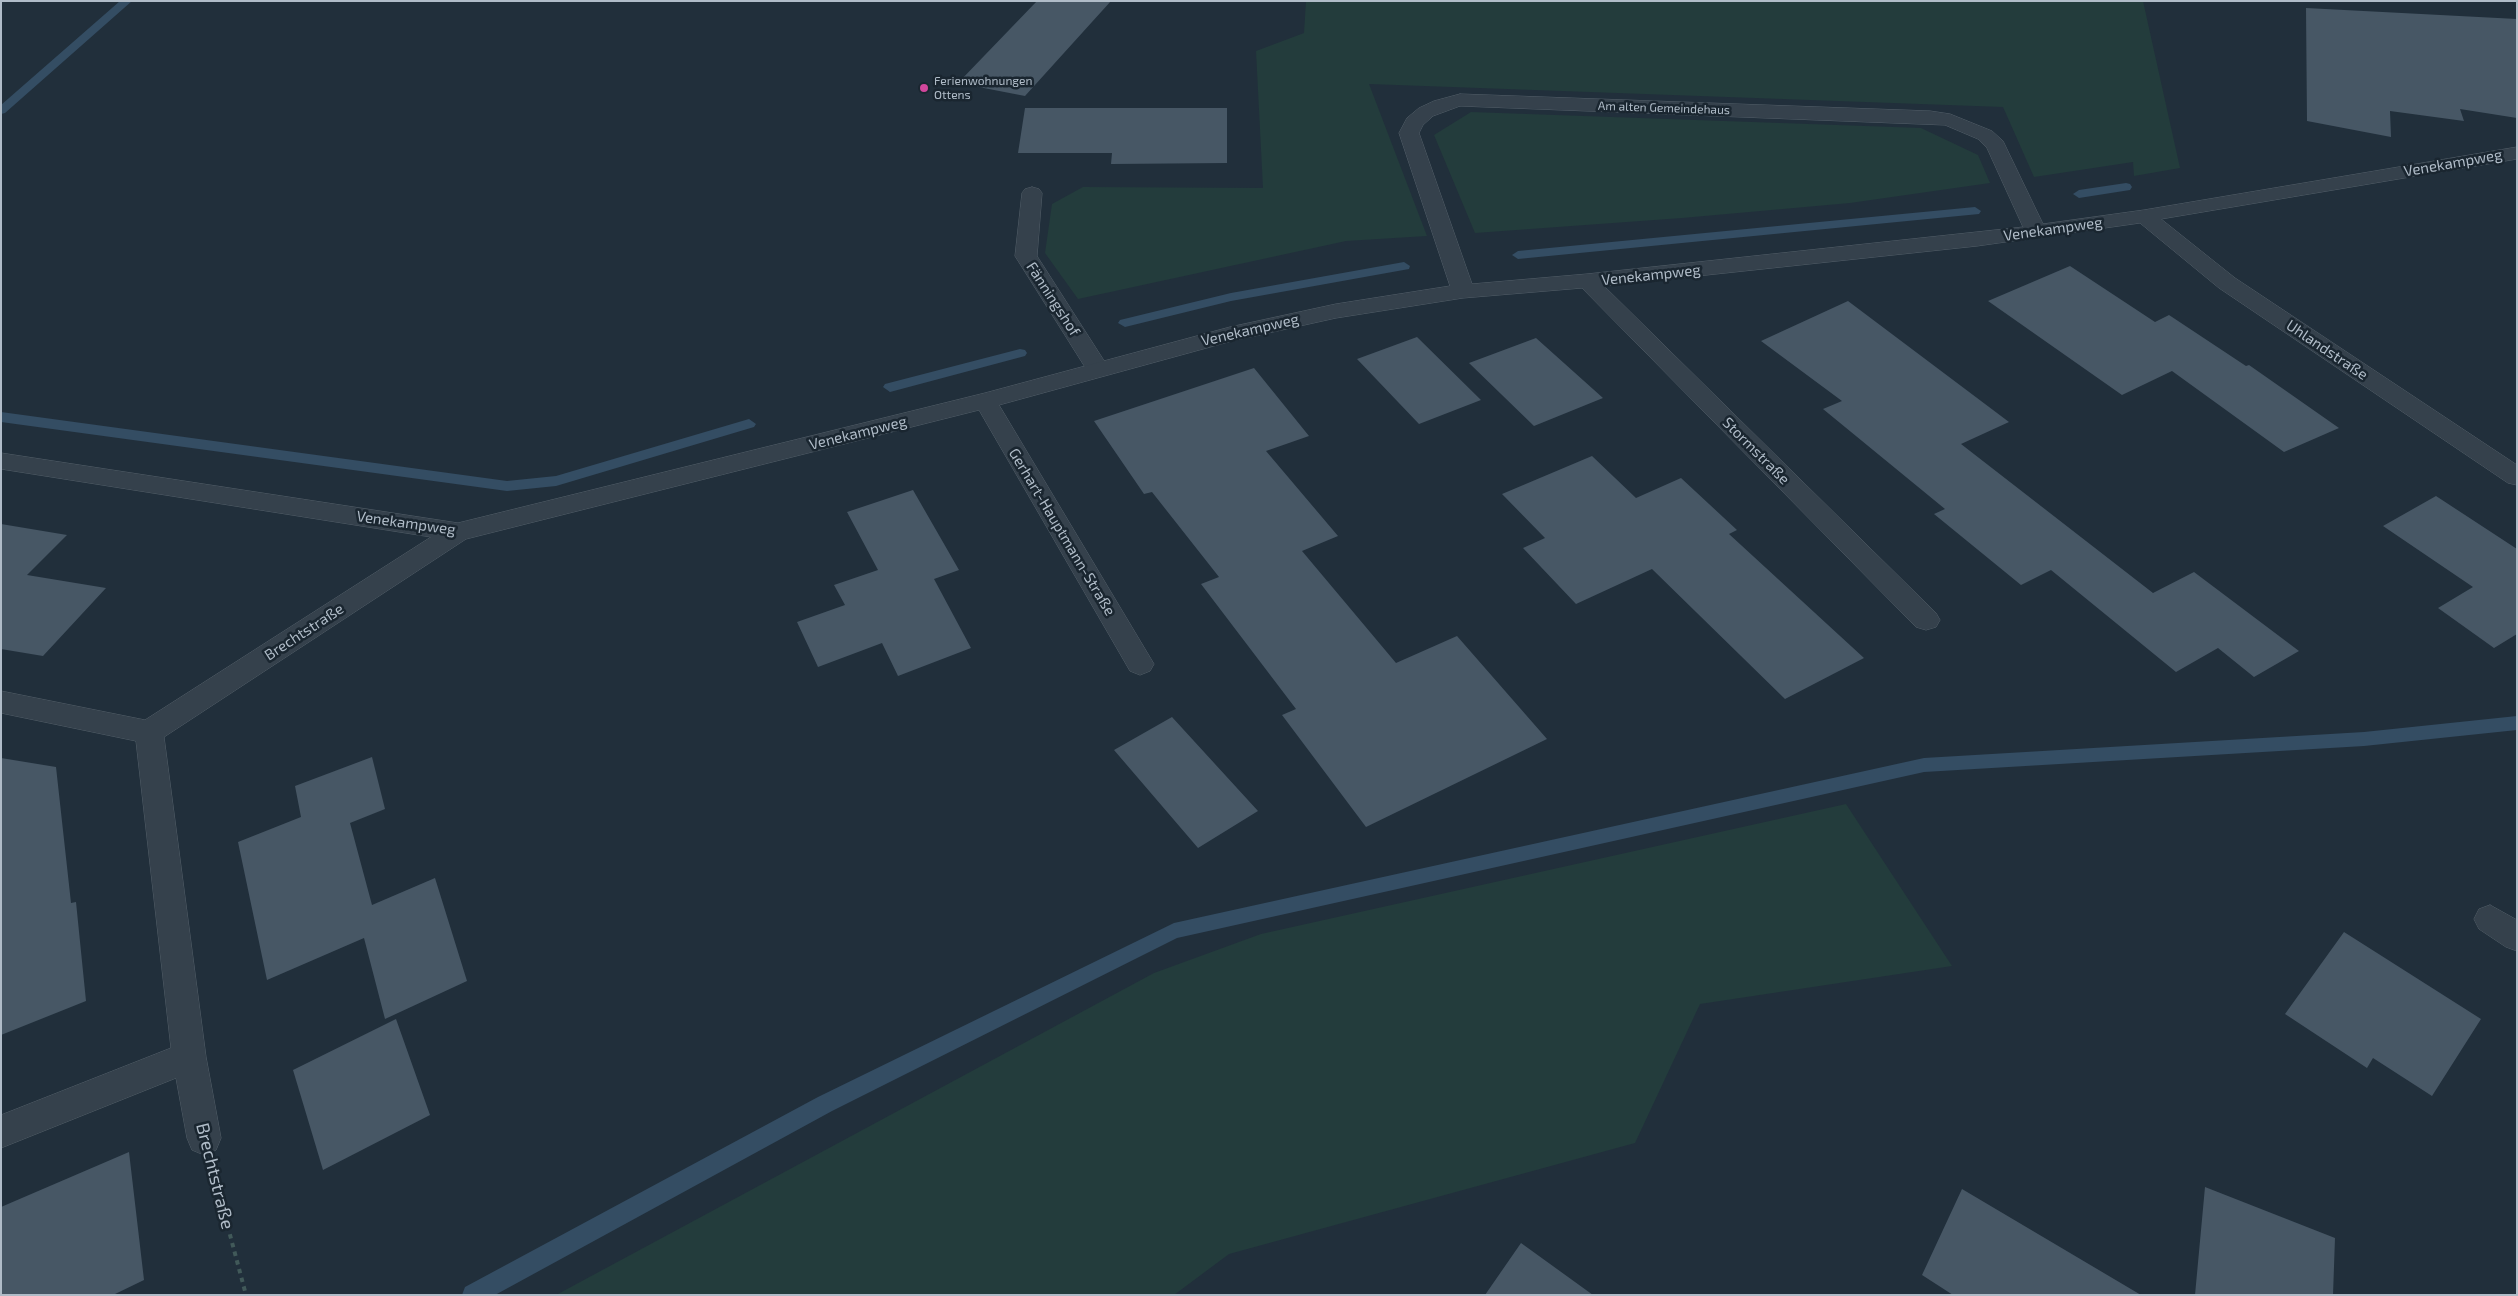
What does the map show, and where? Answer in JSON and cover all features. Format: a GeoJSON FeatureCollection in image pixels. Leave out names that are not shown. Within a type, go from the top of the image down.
{"type":"FeatureCollection","features":[{"type":"Feature","properties":{"kind":"street","name":"Am alten Gemeindehaus"},"geometry":{"type":"LineString","coordinates":[[1463,291],[1409,133],[1414,122],[1426,112],[1441,105],[1460,100],[1930,117],[1950,120],[1986,135],[1996,145],[2035,231]]}},
{"type":"Feature","properties":{"kind":"street","name":"Venekampweg"},"geometry":{"type":"LineString","coordinates":[[1,460],[458,532],[984,401],[1230,334],[1336,310],[1463,291],[1587,282],[1968,241],[2144,216],[2517,153]]}},
{"type":"Feature","properties":{"kind":"street","name":"Fänningshof"},"geometry":{"type":"LineString","coordinates":[[1032,194],[1026,256],[1098,370]]}},
{"type":"Feature","properties":{"kind":"street","name":"Uhlandstraße"},"geometry":{"type":"LineString","coordinates":[[2144,216],[2227,283],[2517,477]]}},
{"type":"Feature","properties":{"kind":"street","name":"Stormstraße"},"geometry":{"type":"LineString","coordinates":[[1587,282],[1926,620]]}},
{"type":"Feature","properties":{"kind":"street","name":"Gerhart-Hauptmann-Straße"},"geometry":{"type":"LineString","coordinates":[[984,401],[1140,664]]}},
{"type":"Feature","properties":{"kind":"street","name":"Brechtstraße"},"geometry":{"type":"LineString","coordinates":[[204,1138],[189,1057],[149,732],[458,532]]}},
{"type":"Feature","properties":{"kind":"street"},"geometry":{"type":"LineString","coordinates":[[1,702],[149,732]]}},
{"type":"Feature","properties":{"kind":"street"},"geometry":{"type":"LineString","coordinates":[[2490,919],[2517,937]]}},
{"type":"Feature","properties":{"kind":"street"},"geometry":{"type":"LineString","coordinates":[[1,1132],[189,1057]]}},
{"type":"Feature","properties":{"kind":"path","name":"Brechtstraße"},"geometry":{"type":"LineString","coordinates":[[204,1138],[246,1295]]}},
{"type":"Feature","properties":{"kind":"green space"},"geometry":{"type":"Polygon","coordinates":[[[1306,1],[2143,1],[2180,168],[2134,176],[2133,162],[2034,177],[2003,107],[1369,84],[1427,236],[1346,241],[1078,299],[1045,253],[1052,204],[1083,187],[1263,188],[1256,51],[1304,33],[1306,1]]]}},
{"type":"Feature","properties":{"kind":"green space"},"geometry":{"type":"Polygon","coordinates":[[[1471,112],[1921,128],[1978,155],[1990,183],[1850,203],[1682,218],[1475,233],[1434,135],[1471,112]]]}},
{"type":"Feature","properties":{"kind":"green space"},"geometry":{"type":"Polygon","coordinates":[[[1846,804],[1952,966],[1700,1004],[1635,1143],[1229,1254],[1174,1295],[556,1295],[1154,973],[1261,934],[1846,804]]]}},
{"type":"Feature","properties":{"kind":"building"},"geometry":{"type":"Polygon","coordinates":[[[1037,1],[1111,1],[1025,96],[958,83],[1037,1]]]}},
{"type":"Feature","properties":{"kind":"building"},"geometry":{"type":"Polygon","coordinates":[[[2306,8],[2517,19],[2517,118],[2460,109],[2464,121],[2390,111],[2391,137],[2307,121],[2306,8]]]}},
{"type":"Feature","properties":{"kind":"building"},"geometry":{"type":"Polygon","coordinates":[[[1025,108],[1227,108],[1227,163],[1111,164],[1112,153],[1018,153],[1025,108]]]}},
{"type":"Feature","properties":{"kind":"building"},"geometry":{"type":"Polygon","coordinates":[[[2070,266],[2155,322],[2169,315],[2246,366],[2249,365],[2339,428],[2284,452],[2172,371],[2122,395],[1988,301],[2070,266]]]}},
{"type":"Feature","properties":{"kind":"building"},"geometry":{"type":"Polygon","coordinates":[[[1848,301],[2009,422],[1961,444],[2153,593],[2194,572],[2299,651],[2254,677],[2218,648],[2176,672],[2051,570],[2021,585],[1934,514],[1945,509],[1823,409],[1842,401],[1761,341],[1848,301]]]}},
{"type":"Feature","properties":{"kind":"building"},"geometry":{"type":"Polygon","coordinates":[[[1417,337],[1481,400],[1419,424],[1357,359],[1417,337]]]}},
{"type":"Feature","properties":{"kind":"building"},"geometry":{"type":"Polygon","coordinates":[[[1536,338],[1603,398],[1534,426],[1469,363],[1536,338]]]}},
{"type":"Feature","properties":{"kind":"building"},"geometry":{"type":"Polygon","coordinates":[[[1254,368],[1309,436],[1266,451],[1338,536],[1302,551],[1396,663],[1457,636],[1547,739],[1366,827],[1282,715],[1296,709],[1201,584],[1219,577],[1152,492],[1144,494],[1094,421],[1254,368]]]}},
{"type":"Feature","properties":{"kind":"building"},"geometry":{"type":"Polygon","coordinates":[[[1592,456],[1636,498],[1681,478],[1737,530],[1729,534],[1864,658],[1785,699],[1652,569],[1576,604],[1523,548],[1545,538],[1502,494],[1592,456]]]}},
{"type":"Feature","properties":{"kind":"building"},"geometry":{"type":"Polygon","coordinates":[[[913,490],[959,570],[934,579],[971,648],[898,676],[882,643],[818,667],[797,622],[845,605],[834,585],[878,570],[847,512],[913,490]]]}},
{"type":"Feature","properties":{"kind":"building"},"geometry":{"type":"Polygon","coordinates":[[[2436,496],[2517,549],[2517,634],[2494,648],[2438,608],[2473,587],[2383,526],[2436,496]]]}},
{"type":"Feature","properties":{"kind":"building"},"geometry":{"type":"Polygon","coordinates":[[[1,524],[67,535],[27,575],[106,588],[43,656],[1,649],[1,524]]]}},
{"type":"Feature","properties":{"kind":"building"},"geometry":{"type":"Polygon","coordinates":[[[1172,717],[1258,811],[1198,848],[1114,750],[1172,717]]]}},
{"type":"Feature","properties":{"kind":"building"},"geometry":{"type":"Polygon","coordinates":[[[372,757],[385,809],[350,823],[372,905],[435,878],[467,981],[385,1019],[364,938],[267,980],[238,842],[301,817],[295,786],[372,757]]]}},
{"type":"Feature","properties":{"kind":"building"},"geometry":{"type":"Polygon","coordinates":[[[1,758],[56,767],[71,903],[76,902],[86,1001],[1,1035],[1,758]]]}},
{"type":"Feature","properties":{"kind":"building"},"geometry":{"type":"Polygon","coordinates":[[[2344,932],[2481,1019],[2432,1096],[2373,1058],[2367,1068],[2285,1014],[2344,932]]]}},
{"type":"Feature","properties":{"kind":"building"},"geometry":{"type":"Polygon","coordinates":[[[396,1019],[430,1115],[323,1170],[293,1070],[396,1019]]]}},
{"type":"Feature","properties":{"kind":"building"},"geometry":{"type":"Polygon","coordinates":[[[129,1152],[144,1280],[113,1295],[1,1295],[1,1207],[129,1152]]]}},
{"type":"Feature","properties":{"kind":"building"},"geometry":{"type":"Polygon","coordinates":[[[2205,1187],[2335,1238],[2333,1295],[2195,1295],[2205,1187]]]}},
{"type":"Feature","properties":{"kind":"building"},"geometry":{"type":"Polygon","coordinates":[[[1962,1189],[2141,1295],[1953,1295],[1922,1275],[1962,1189]]]}},
{"type":"Feature","properties":{"kind":"building"},"geometry":{"type":"Polygon","coordinates":[[[1521,1243],[1593,1295],[1485,1295],[1521,1243]]]}},
{"type":"Feature","properties":{"kind":"waterway"},"geometry":{"type":"LineString","coordinates":[[1,111],[127,1]]}},
{"type":"Feature","properties":{"kind":"waterway"},"geometry":{"type":"LineString","coordinates":[[2079,194],[2126,187]]}},
{"type":"Feature","properties":{"kind":"waterway"},"geometry":{"type":"LineString","coordinates":[[1518,255],[1975,211]]}},
{"type":"Feature","properties":{"kind":"waterway"},"geometry":{"type":"LineString","coordinates":[[1125,323],[1231,297],[1404,266]]}},
{"type":"Feature","properties":{"kind":"waterway"},"geometry":{"type":"LineString","coordinates":[[890,387],[1020,353]]}},
{"type":"Feature","properties":{"kind":"waterway"},"geometry":{"type":"LineString","coordinates":[[1,417],[507,486],[556,481],[749,424]]}},
{"type":"Feature","properties":{"kind":"waterway"},"geometry":{"type":"LineString","coordinates":[[473,1295],[825,1104],[1174,931],[1924,765],[2364,739],[2517,723]]}},
{"type":"Feature","properties":{"kind":"place","name":"Ferienwohnungen Ottens"},"geometry":{"type":"Point","coordinates":[924,88]}}]}
